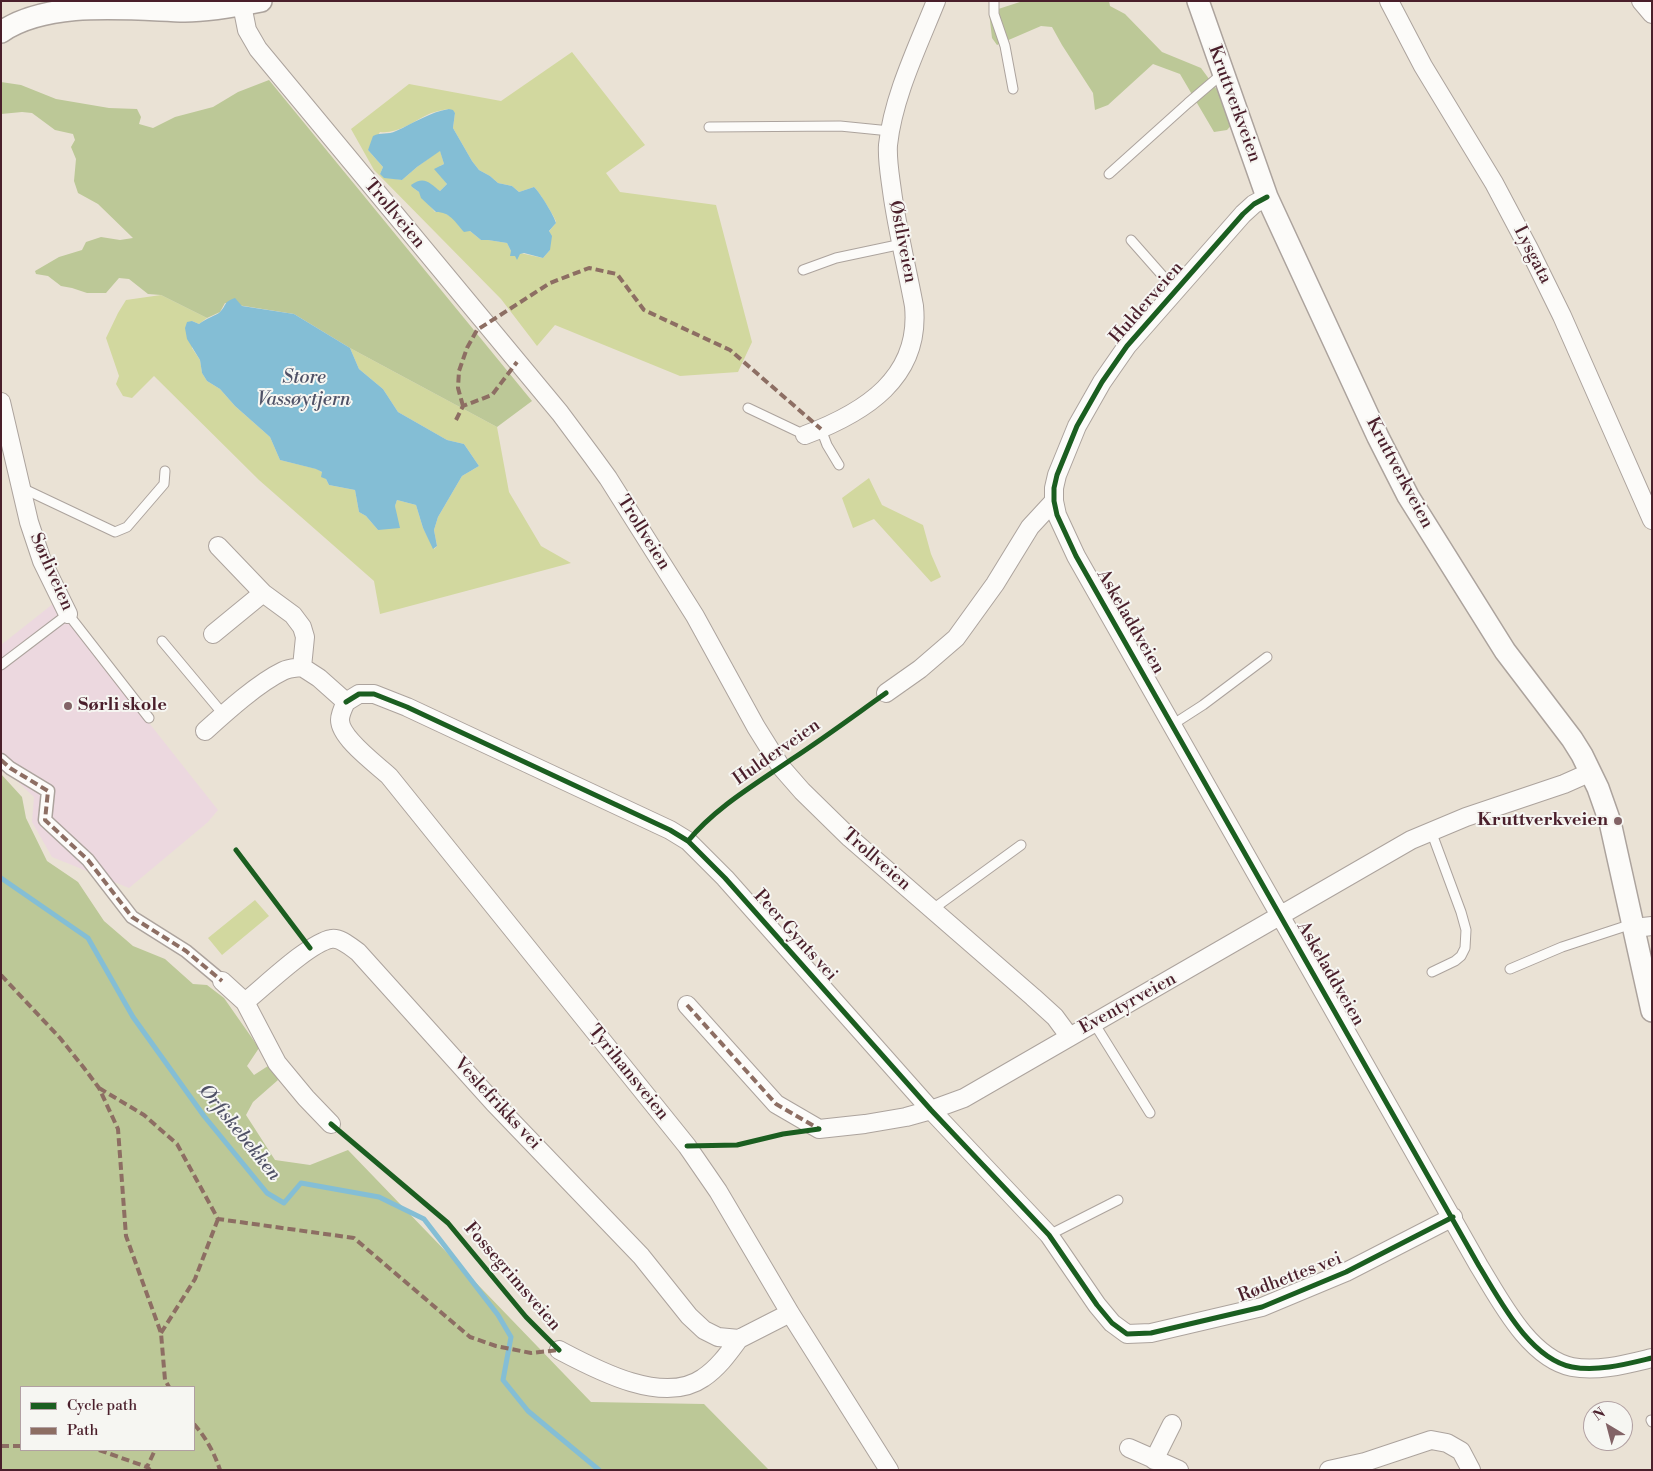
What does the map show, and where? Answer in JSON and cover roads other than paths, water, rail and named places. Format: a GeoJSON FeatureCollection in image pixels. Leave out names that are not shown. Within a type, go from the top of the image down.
{"type":"FeatureCollection","features":[{"type":"Feature","properties":{"kind":"street","name":"Østliveien"},"geometry":{"type":"LineString","coordinates":[[813,432],[850,415],[881,393],[899,373],[911,349],[916,321],[889,169],[888,148],[890,131],[899,98],[936,1]]}},
{"type":"Feature","properties":{"kind":"street","name":"Kruttverkveien"},"geometry":{"type":"LineString","coordinates":[[1198,1],[1267,197],[1378,436],[1410,500],[1486,622],[1510,658],[1566,731],[1591,772],[1605,805],[1639,926],[1652,1011]]}},
{"type":"Feature","properties":{"kind":"street","name":"Lysgata"},"geometry":{"type":"LineString","coordinates":[[1389,1],[1423,66],[1494,183],[1530,249],[1562,316],[1652,520]]}},
{"type":"Feature","properties":{"kind":"street"},"geometry":{"type":"LineString","coordinates":[[1641,1],[1652,14]]}},
{"type":"Feature","properties":{"kind":"street"},"geometry":{"type":"LineString","coordinates":[[2,30],[15,19],[28,12],[44,6],[58,4],[117,5],[171,10],[210,5],[251,3]]}},
{"type":"Feature","properties":{"kind":"street","name":"Trollveien"},"geometry":{"type":"LineString","coordinates":[[251,3],[247,30],[258,49],[560,413],[608,478],[695,616],[756,727],[781,767],[802,791],[850,838],[1046,1009],[1069,1036]]}},
{"type":"Feature","properties":{"kind":"street","name":"Hulderveien"},"geometry":{"type":"LineString","coordinates":[[1054,501],[1057,475],[1067,449],[1090,401],[1112,365],[1243,214],[1254,204],[1267,197]]}},
{"type":"Feature","properties":{"kind":"street","name":"Sørliveien"},"geometry":{"type":"LineString","coordinates":[[1,402],[29,522],[42,561],[68,614]]}},
{"type":"Feature","properties":{"kind":"street"},"geometry":{"type":"LineString","coordinates":[[886,693],[956,638],[995,584],[1030,527],[1054,501]]}},
{"type":"Feature","properties":{"kind":"street","name":"Askeladdveien"},"geometry":{"type":"LineString","coordinates":[[1054,501],[1063,531],[1076,556],[1453,1217],[1479,1266],[1513,1319],[1531,1340],[1562,1364],[1589,1368],[1607,1367],[1652,1358]]}},
{"type":"Feature","properties":{"kind":"street"},"geometry":{"type":"LineString","coordinates":[[218,546],[262,593],[292,615],[302,627],[305,636],[302,667]]}},
{"type":"Feature","properties":{"kind":"street"},"geometry":{"type":"LineString","coordinates":[[213,634],[262,593]]}},
{"type":"Feature","properties":{"kind":"street"},"geometry":{"type":"LineString","coordinates":[[205,731],[223,714],[268,680],[285,670],[302,667],[319,678],[346,702]]}},
{"type":"Feature","properties":{"kind":"street","name":"Peer Gynts vei"},"geometry":{"type":"LineString","coordinates":[[346,702],[359,694],[374,694],[679,835],[725,878],[931,1110],[1048,1236],[1096,1305],[1112,1323],[1127,1334]]}},
{"type":"Feature","properties":{"kind":"street","name":"Tyrihansveien"},"geometry":{"type":"LineString","coordinates":[[346,702],[340,722],[344,732],[352,742],[389,776],[687,1146],[718,1191],[790,1312],[890,1470]]}},
{"type":"Feature","properties":{"kind":"street"},"geometry":{"type":"LineString","coordinates":[[1,760],[10,768],[48,791],[45,820],[88,860],[132,917],[186,951],[245,1002],[277,1063],[331,1124]]}},
{"type":"Feature","properties":{"kind":"street","name":"Eventyrveien"},"geometry":{"type":"LineString","coordinates":[[687,1005],[776,1104],[819,1128],[865,1124],[906,1117],[964,1098],[1394,848],[1431,831],[1564,784],[1591,772]]}},
{"type":"Feature","properties":{"kind":"street","name":"Veslefrikks vei"},"geometry":{"type":"LineString","coordinates":[[245,1002],[310,948],[332,938],[343,942],[358,952],[494,1103],[641,1256],[689,1316],[704,1330],[718,1336],[739,1339]]}},
{"type":"Feature","properties":{"kind":"street","name":"Rødhettes vei"},"geometry":{"type":"LineString","coordinates":[[1127,1334],[1151,1333],[1262,1307],[1346,1272],[1453,1217]]}},
{"type":"Feature","properties":{"kind":"street"},"geometry":{"type":"LineString","coordinates":[[559,1350],[602,1373],[654,1387],[680,1388],[701,1379],[724,1361],[739,1339],[790,1312]]}},
{"type":"Feature","properties":{"kind":"street"},"geometry":{"type":"LineString","coordinates":[[1154,1460],[1172,1424]]}},
{"type":"Feature","properties":{"kind":"street"},"geometry":{"type":"LineString","coordinates":[[1329,1470],[1365,1462],[1431,1440],[1447,1443],[1461,1451],[1471,1470]]}},
{"type":"Feature","properties":{"kind":"street"},"geometry":{"type":"LineString","coordinates":[[1129,1448],[1179,1470]]}},
{"type":"Feature","properties":{"kind":"lane"},"geometry":{"type":"LineString","coordinates":[[994,1],[994,14],[1005,46],[1014,89]]}},
{"type":"Feature","properties":{"kind":"lane"},"geometry":{"type":"LineString","coordinates":[[1109,174],[1223,74]]}},
{"type":"Feature","properties":{"kind":"lane"},"geometry":{"type":"LineString","coordinates":[[709,127],[840,126],[890,131]]}},
{"type":"Feature","properties":{"kind":"lane"},"geometry":{"type":"LineString","coordinates":[[1130,240],[1176,291]]}},
{"type":"Feature","properties":{"kind":"lane"},"geometry":{"type":"LineString","coordinates":[[804,270],[836,258],[902,244]]}},
{"type":"Feature","properties":{"kind":"lane"},"geometry":{"type":"LineString","coordinates":[[748,408],[813,432],[827,445],[839,465]]}},
{"type":"Feature","properties":{"kind":"lane"},"geometry":{"type":"LineString","coordinates":[[22,488],[115,532],[127,527],[164,484],[164,472]]}},
{"type":"Feature","properties":{"kind":"lane"},"geometry":{"type":"LineString","coordinates":[[1,665],[68,614]]}},
{"type":"Feature","properties":{"kind":"lane","name":"Sørliveien"},"geometry":{"type":"LineString","coordinates":[[68,614],[149,718]]}},
{"type":"Feature","properties":{"kind":"lane"},"geometry":{"type":"LineString","coordinates":[[162,641],[223,714]]}},
{"type":"Feature","properties":{"kind":"lane"},"geometry":{"type":"LineString","coordinates":[[1172,725],[1203,705],[1267,657]]}},
{"type":"Feature","properties":{"kind":"lane"},"geometry":{"type":"LineString","coordinates":[[1431,831],[1466,930],[1461,956],[1432,972]]}},
{"type":"Feature","properties":{"kind":"lane"},"geometry":{"type":"LineString","coordinates":[[933,909],[1021,845]]}},
{"type":"Feature","properties":{"kind":"lane"},"geometry":{"type":"LineString","coordinates":[[1510,969],[1562,947],[1639,926]]}},
{"type":"Feature","properties":{"kind":"lane"},"geometry":{"type":"LineString","coordinates":[[1094,1023],[1150,1113]]}},
{"type":"Feature","properties":{"kind":"lane"},"geometry":{"type":"LineString","coordinates":[[1048,1236],[1118,1200]]}},
{"type":"Feature","properties":{"kind":"water"},"geometry":{"type":"Polygon","coordinates":[[[449,109],[455,113],[453,128],[479,170],[498,183],[512,186],[519,192],[534,187],[553,215],[556,223],[549,231],[552,236],[550,250],[543,258],[524,253],[520,254],[517,260],[515,256],[510,256],[511,251],[507,243],[481,240],[470,231],[464,232],[452,218],[441,212],[436,212],[421,198],[419,192],[411,185],[416,182],[424,181],[430,183],[440,191],[447,184],[434,169],[444,164],[440,151],[402,180],[384,178],[380,174],[383,167],[368,150],[373,136],[393,132],[429,115],[449,109]]]}},
{"type":"Feature","properties":{"kind":"water","name":"Store Vassøytjern"},"geometry":{"type":"Polygon","coordinates":[[[235,298],[242,306],[294,314],[350,348],[359,369],[383,389],[398,412],[447,440],[464,444],[479,466],[462,476],[438,517],[434,530],[437,546],[433,549],[423,528],[416,505],[397,500],[395,506],[400,528],[378,530],[366,516],[359,512],[355,490],[329,485],[326,479],[321,477],[322,472],[316,469],[280,460],[270,437],[235,406],[220,389],[207,381],[202,373],[200,360],[187,339],[185,328],[187,322],[192,321],[199,324],[218,313],[227,302],[235,298]]]}},
{"type":"Feature","properties":{"kind":"waterway","name":"Ørfiskebekken"},"geometry":{"type":"LineString","coordinates":[[1,878],[88,938],[133,1017],[204,1116],[267,1193],[284,1203],[301,1183],[379,1197],[424,1219],[498,1315],[511,1337],[503,1380],[528,1411],[599,1470]]}},
{"type":"Feature","properties":{"kind":"place","name":"Sørli skole"},"geometry":{"type":"Point","coordinates":[68,706]}},
{"type":"Feature","properties":{"kind":"place","name":"Kruttverkveien"},"geometry":{"type":"Point","coordinates":[1618,821]}}]}
